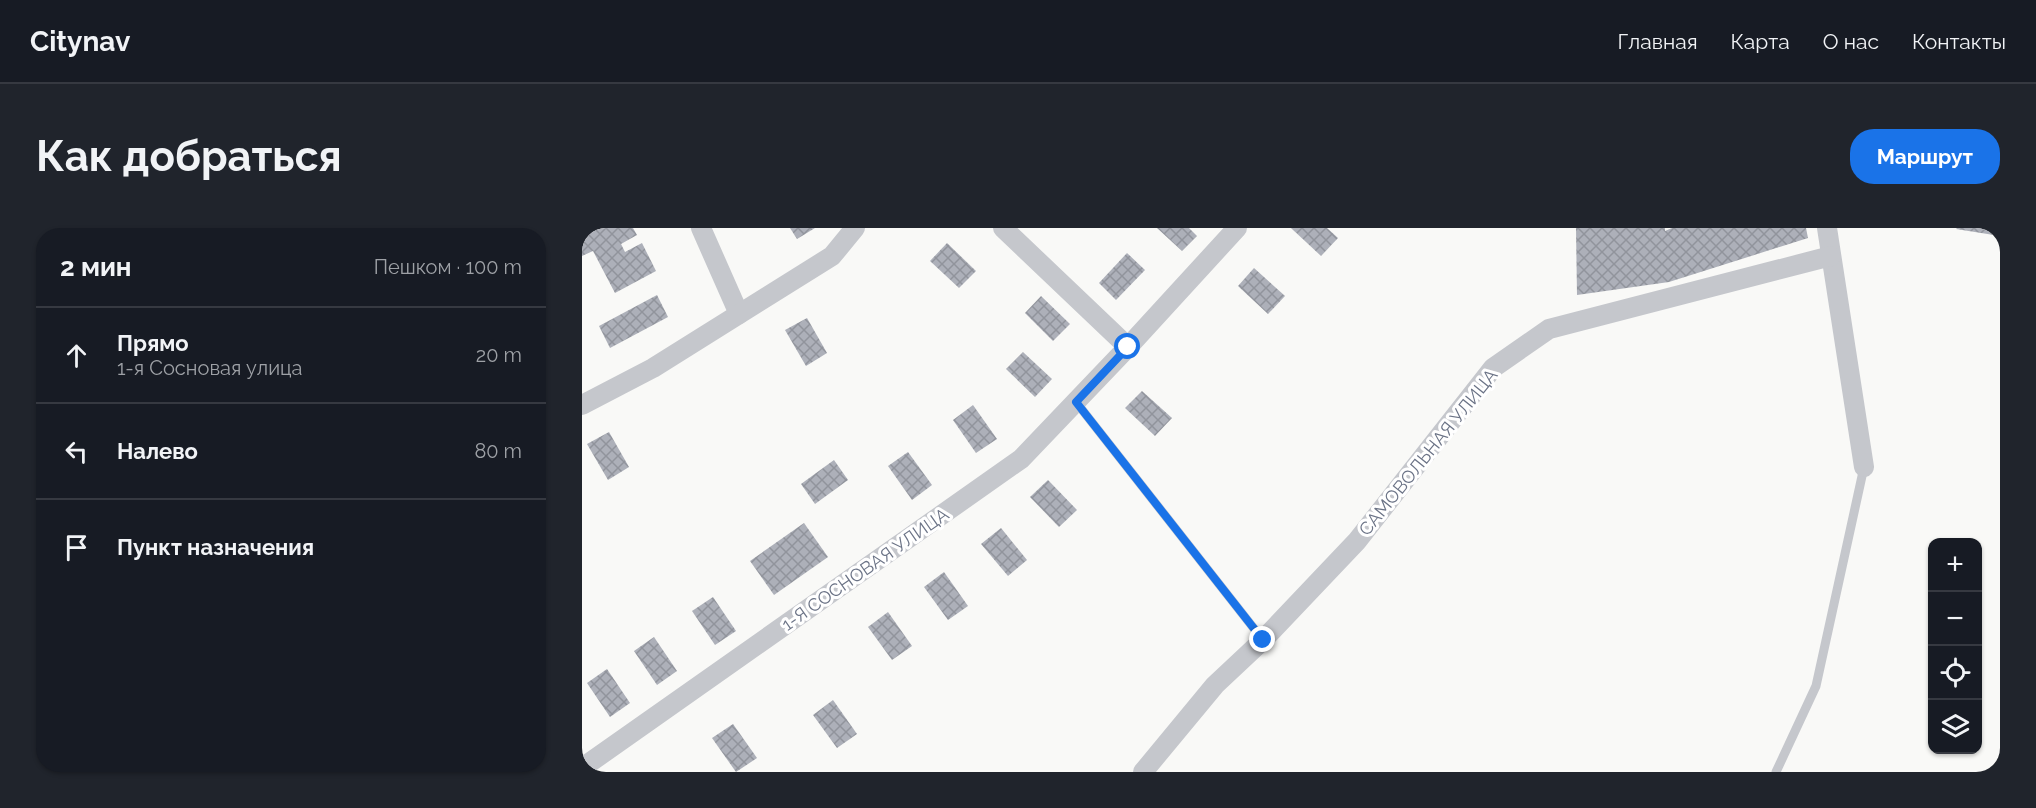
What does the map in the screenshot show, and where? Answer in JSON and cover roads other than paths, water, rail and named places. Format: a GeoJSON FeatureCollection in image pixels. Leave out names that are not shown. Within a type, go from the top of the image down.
{"type":"FeatureCollection","features":[{"type":"Feature","properties":{"kind":"street"},"geometry":{"type":"LineString","coordinates":[[700,228],[739,314]]}},
{"type":"Feature","properties":{"kind":"street"},"geometry":{"type":"LineString","coordinates":[[582,405],[653,368],[832,256],[855,228]]}},
{"type":"Feature","properties":{"kind":"street"},"geometry":{"type":"LineString","coordinates":[[1003,228],[1128,347]]}},
{"type":"Feature","properties":{"kind":"street","name":"1-Я СОСНОВАЯ УЛИЦА"},"geometry":{"type":"LineString","coordinates":[[582,768],[1021,459],[1237,228]]}},
{"type":"Feature","properties":{"kind":"street"},"geometry":{"type":"LineString","coordinates":[[1827,228],[1864,467]]}},
{"type":"Feature","properties":{"kind":"street","name":"САМОВОЛЬНАЯ УЛИЦА"},"geometry":{"type":"LineString","coordinates":[[1143,772],[1215,685],[1263,640],[1357,541],[1493,368],[1549,329],[1831,256]]}},
{"type":"Feature","properties":{"kind":"lane"},"geometry":{"type":"LineString","coordinates":[[1076,402],[1263,640]]}},
{"type":"Feature","properties":{"kind":"lane"},"geometry":{"type":"LineString","coordinates":[[1776,772],[1816,686],[1864,467]]}}]}
